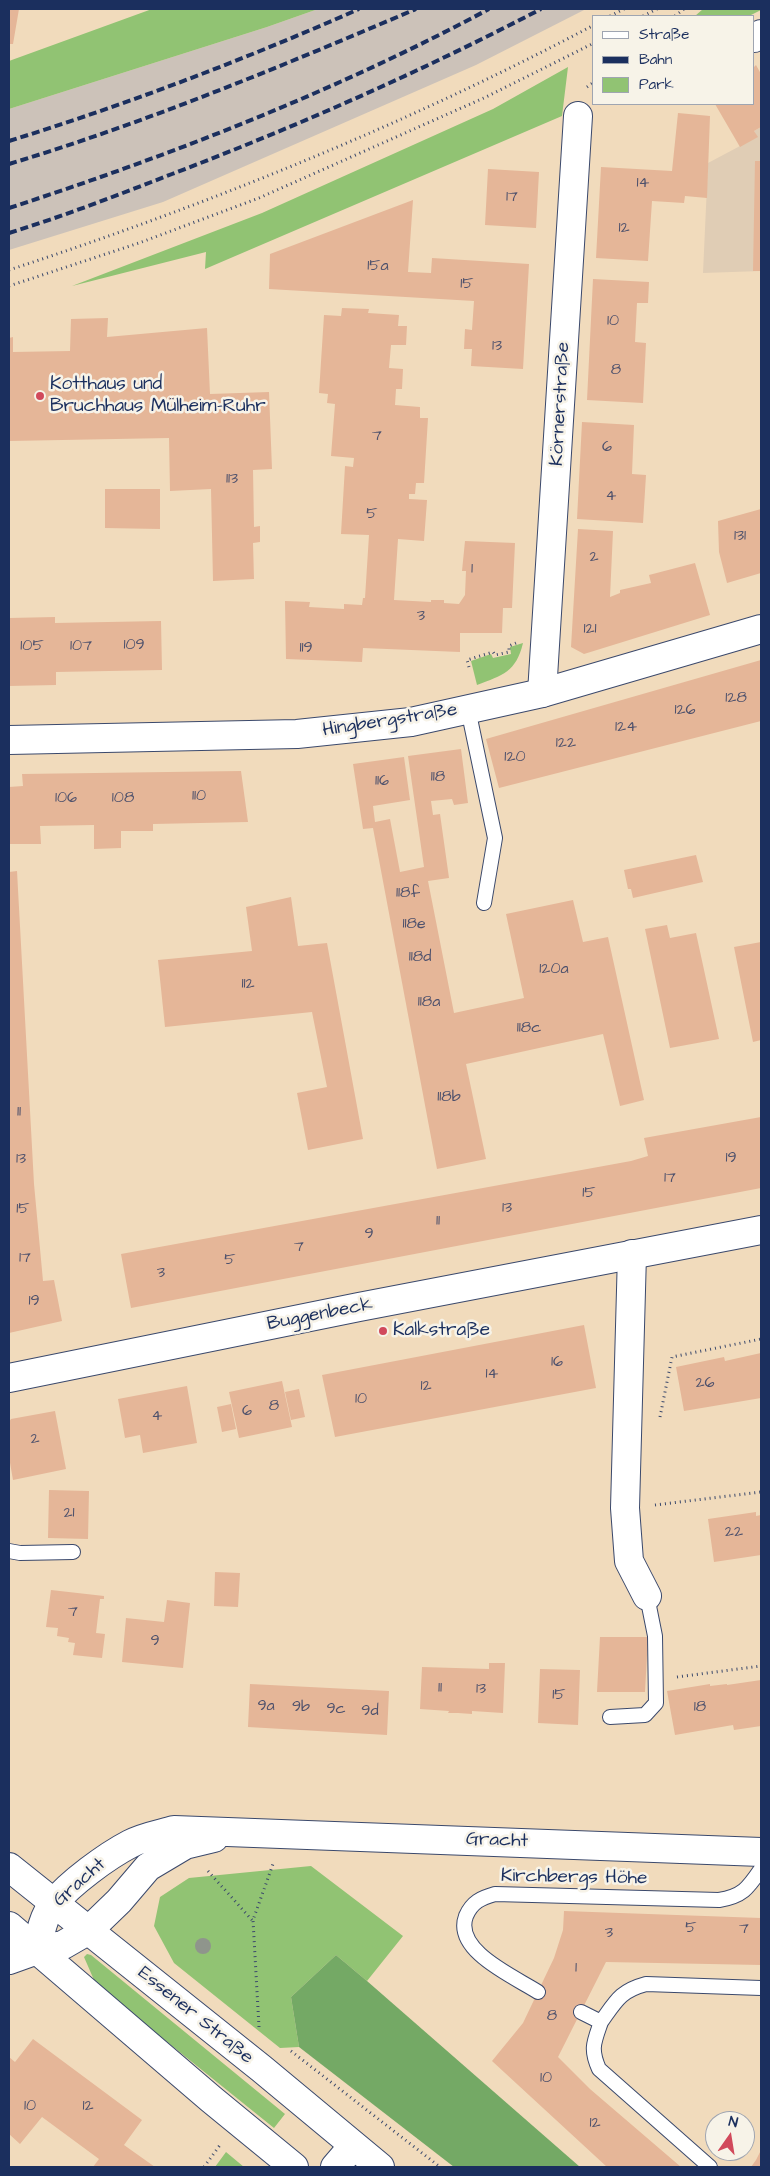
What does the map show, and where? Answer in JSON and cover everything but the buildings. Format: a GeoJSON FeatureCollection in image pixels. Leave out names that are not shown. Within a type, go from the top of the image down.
{"type":"FeatureCollection","features":[{"type":"Feature","properties":{"kind":"street","name":"Körnerstraße"},"geometry":{"type":"LineString","coordinates":[[542,693],[578,116]]}},
{"type":"Feature","properties":{"kind":"street","name":"Hingbergstraße"},"geometry":{"type":"LineString","coordinates":[[9,740],[297,734],[411,722],[542,693],[761,629]]}},
{"type":"Feature","properties":{"kind":"street","name":"Buggenbeck"},"geometry":{"type":"LineString","coordinates":[[9,1378],[359,1307],[761,1230]]}},
{"type":"Feature","properties":{"kind":"street"},"geometry":{"type":"LineString","coordinates":[[632,1254],[625,1508],[629,1561],[647,1596]]}},
{"type":"Feature","properties":{"kind":"street","name":"Gracht"},"geometry":{"type":"LineString","coordinates":[[232,1833],[185,1845],[148,1867],[119,1901],[89,1930],[63,1945],[37,1950],[42,1926],[53,1904],[99,1862],[131,1843],[174,1830],[761,1852]]}},
{"type":"Feature","properties":{"kind":"street","name":"Essener Straße"},"geometry":{"type":"LineString","coordinates":[[9,1866],[53,1904],[89,1930],[262,2069],[380,2167]]}},
{"type":"Feature","properties":{"kind":"street"},"geometry":{"type":"LineString","coordinates":[[9,1926],[211,2099],[294,2167]]}},
{"type":"Feature","properties":{"kind":"street"},"geometry":{"type":"LineString","coordinates":[[9,1960],[37,1950]]}},
{"type":"Feature","properties":{"kind":"street"},"geometry":{"type":"LineString","coordinates":[[335,2167],[353,2146]]}},
{"type":"Feature","properties":{"kind":"lane"},"geometry":{"type":"LineString","coordinates":[[468,709],[495,838],[484,902]]}},
{"type":"Feature","properties":{"kind":"lane"},"geometry":{"type":"LineString","coordinates":[[9,1551],[20,1553],[73,1552]]}},
{"type":"Feature","properties":{"kind":"lane"},"geometry":{"type":"LineString","coordinates":[[610,1717],[645,1715],[656,1703],[655,1636],[647,1596]]}},
{"type":"Feature","properties":{"kind":"lane","name":"Kirchbergs Höhe"},"geometry":{"type":"LineString","coordinates":[[538,1992],[477,1954],[470,1944],[465,1934],[465,1920],[469,1910],[478,1899],[495,1894],[719,1900],[733,1898],[746,1891],[761,1869]]}},
{"type":"Feature","properties":{"kind":"lane"},"geometry":{"type":"LineString","coordinates":[[710,2167],[599,2069],[593,2056],[593,2043],[601,2022],[619,1997],[631,1988],[646,1984],[761,1988]]}},
{"type":"Feature","properties":{"kind":"lane"},"geometry":{"type":"LineString","coordinates":[[581,2012],[601,2022]]}},
{"type":"Feature","properties":{"kind":"path"},"geometry":{"type":"LineString","coordinates":[[612,15],[624,9]]}},
{"type":"Feature","properties":{"kind":"path"},"geometry":{"type":"LineString","coordinates":[[645,15],[658,9]]}},
{"type":"Feature","properties":{"kind":"path"},"geometry":{"type":"LineString","coordinates":[[9,270],[252,183],[480,82],[592,26]]}},
{"type":"Feature","properties":{"kind":"path"},"geometry":{"type":"LineString","coordinates":[[9,286],[139,243],[258,198],[486,97],[592,44]]}},
{"type":"Feature","properties":{"kind":"path"},"geometry":{"type":"LineString","coordinates":[[469,667],[467,660],[493,652],[495,655],[509,652],[509,646],[522,641]]}},
{"type":"Feature","properties":{"kind":"path"},"geometry":{"type":"LineString","coordinates":[[659,1420],[672,1357],[761,1339]]}},
{"type":"Feature","properties":{"kind":"path"},"geometry":{"type":"LineString","coordinates":[[625,1508],[761,1492]]}},
{"type":"Feature","properties":{"kind":"path"},"geometry":{"type":"LineString","coordinates":[[657,1680],[761,1666]]}},
{"type":"Feature","properties":{"kind":"path"},"geometry":{"type":"LineString","coordinates":[[259,2030],[253,1920],[273,1863]]}},
{"type":"Feature","properties":{"kind":"path"},"geometry":{"type":"LineString","coordinates":[[208,1870],[253,1920]]}},
{"type":"Feature","properties":{"kind":"path"},"geometry":{"type":"LineString","coordinates":[[301,2057],[440,2167]]}},
{"type":"Feature","properties":{"kind":"path"},"geometry":{"type":"LineString","coordinates":[[204,2167],[223,2141]]}},
{"type":"Feature","properties":{"kind":"shaded area"},"geometry":{"type":"Polygon","coordinates":[[[318,9],[586,9],[476,65],[163,202],[9,250],[9,109],[318,9]]]}},
{"type":"Feature","properties":{"kind":"shaded area"},"geometry":{"type":"Polygon","coordinates":[[[761,127],[761,271],[703,273],[708,163],[757,137],[754,131],[761,127]]]}},
{"type":"Feature","properties":{"kind":"green space"},"geometry":{"type":"Polygon","coordinates":[[[152,9],[318,9],[9,109],[9,61],[152,9]]]}},
{"type":"Feature","properties":{"kind":"green space"},"geometry":{"type":"Polygon","coordinates":[[[703,9],[761,9],[751,15],[696,15],[703,9]]]}},
{"type":"Feature","properties":{"kind":"green space"},"geometry":{"type":"Polygon","coordinates":[[[568,67],[562,116],[205,269],[206,252],[72,286],[262,213],[493,109],[568,67]]]}},
{"type":"Feature","properties":{"kind":"green space"},"geometry":{"type":"Polygon","coordinates":[[[523,643],[517,660],[507,671],[477,685],[471,661],[491,654],[493,658],[511,654],[510,647],[523,643]]]}},
{"type":"Feature","properties":{"kind":"green space"},"geometry":{"type":"Polygon","coordinates":[[[311,1866],[403,1936],[367,1981],[336,1955],[291,1997],[299,2047],[280,2048],[174,1963],[154,1926],[160,1897],[189,1878],[311,1866]]]}},
{"type":"Feature","properties":{"kind":"green space"},"geometry":{"type":"Polygon","coordinates":[[[87,1954],[91,1955],[285,2114],[274,2128],[105,1992],[94,1980],[84,1957],[87,1954]]]}},
{"type":"Feature","properties":{"kind":"green space"},"geometry":{"type":"Polygon","coordinates":[[[336,1955],[580,2167],[454,2167],[299,2047],[291,1997],[336,1955]]]}},
{"type":"Feature","properties":{"kind":"green space"},"geometry":{"type":"Polygon","coordinates":[[[226,2152],[244,2167],[215,2167],[226,2152]]]}},
{"type":"Feature","properties":{"kind":"railway"},"geometry":{"type":"LineString","coordinates":[[9,141],[98,112],[186,80],[273,46],[359,9]]}},
{"type":"Feature","properties":{"kind":"railway"},"geometry":{"type":"LineString","coordinates":[[9,164],[164,112],[416,9]]}},
{"type":"Feature","properties":{"kind":"railway"},"geometry":{"type":"LineString","coordinates":[[9,208],[132,166],[314,94],[432,39],[489,9]]}},
{"type":"Feature","properties":{"kind":"railway"},"geometry":{"type":"LineString","coordinates":[[9,233],[131,190],[313,117],[405,76],[541,9]]}},
{"type":"Feature","properties":{"kind":"place","name":"Kotthaus und Bruchhaus Mülheim-Ruhr"},"geometry":{"type":"Point","coordinates":[40,396]}},
{"type":"Feature","properties":{"kind":"place","name":"Kalkstraße"},"geometry":{"type":"Point","coordinates":[383,1331]}}]}
